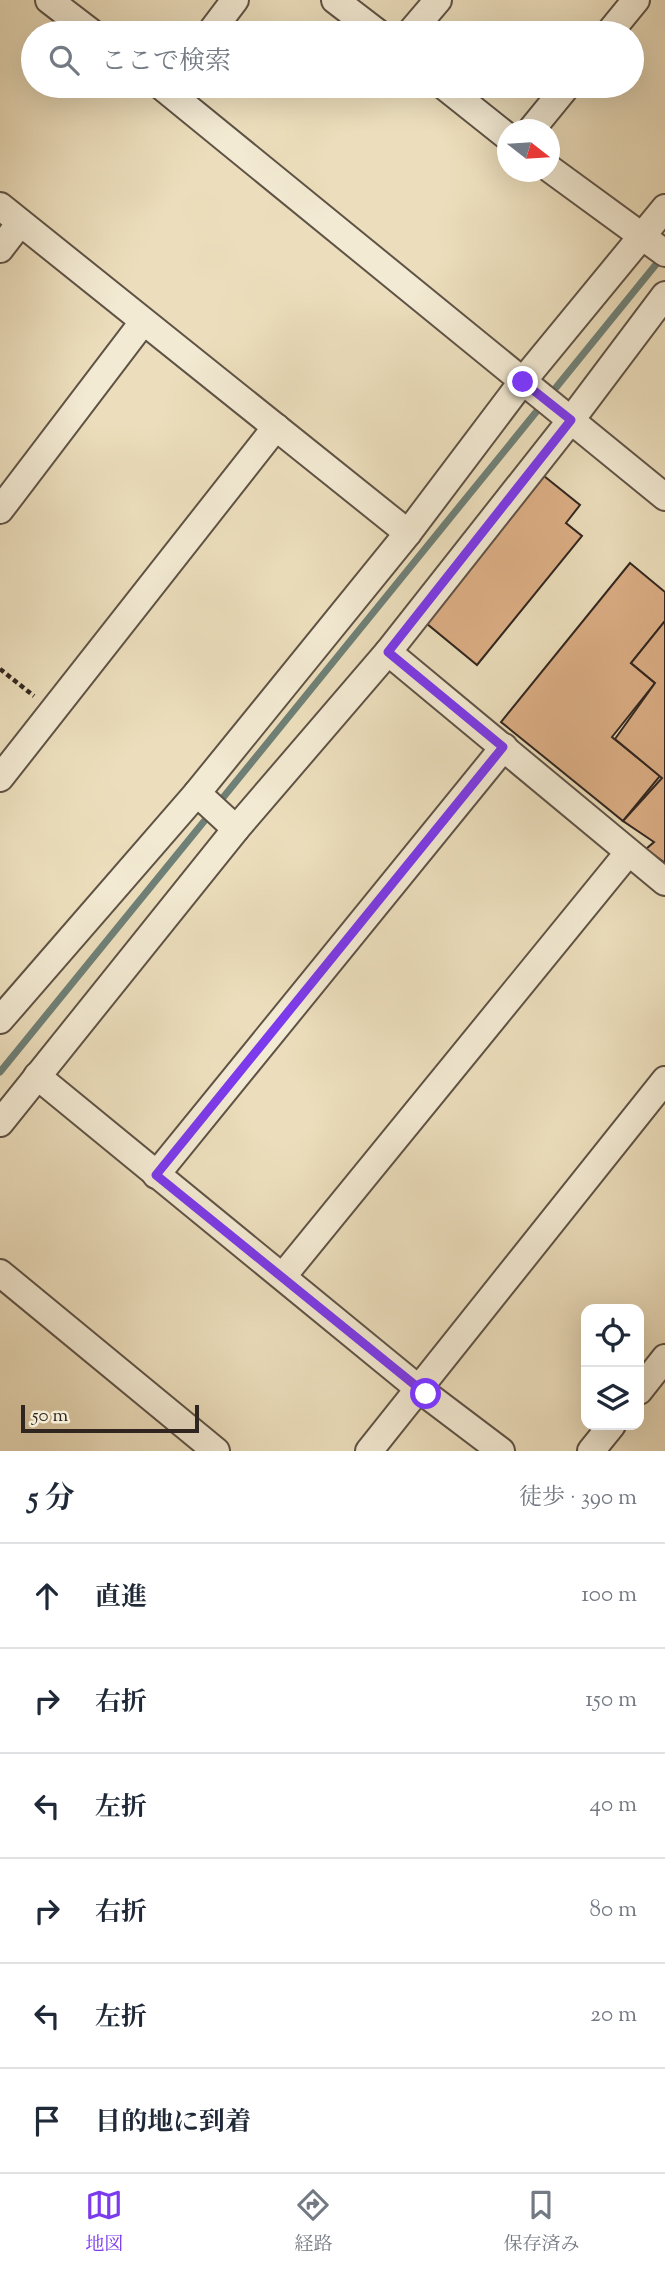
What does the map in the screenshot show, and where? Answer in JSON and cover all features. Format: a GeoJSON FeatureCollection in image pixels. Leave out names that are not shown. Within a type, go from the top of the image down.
{"type":"FeatureCollection","features":[{"type":"Feature","properties":{"kind":"street"},"geometry":{"type":"LineString","coordinates":[[48,0],[76,21]]}},
{"type":"Feature","properties":{"kind":"street"},"geometry":{"type":"LineString","coordinates":[[219,21],[235,0]]}},
{"type":"Feature","properties":{"kind":"street"},"geometry":{"type":"LineString","coordinates":[[335,0],[362,21]]}},
{"type":"Feature","properties":{"kind":"street"},"geometry":{"type":"LineString","coordinates":[[420,21],[438,0]]}},
{"type":"Feature","properties":{"kind":"street"},"geometry":{"type":"LineString","coordinates":[[619,21],[636,0]]}},
{"type":"Feature","properties":{"kind":"street"},"geometry":{"type":"LineString","coordinates":[[180,98],[665,497]]}},
{"type":"Feature","properties":{"kind":"street"},"geometry":{"type":"LineString","coordinates":[[459,98],[497,128]]}},
{"type":"Feature","properties":{"kind":"street"},"geometry":{"type":"LineString","coordinates":[[540,119],[557,98]]}},
{"type":"Feature","properties":{"kind":"street"},"geometry":{"type":"LineString","coordinates":[[560,176],[651,242]]}},
{"type":"Feature","properties":{"kind":"street"},"geometry":{"type":"LineString","coordinates":[[0,206],[408,533]]}},
{"type":"Feature","properties":{"kind":"street"},"geometry":{"type":"LineString","coordinates":[[0,1020],[197,793],[527,385],[651,242],[665,208]]}},
{"type":"Feature","properties":{"kind":"street"},"geometry":{"type":"LineString","coordinates":[[0,249],[20,223]]}},
{"type":"Feature","properties":{"kind":"street"},"geometry":{"type":"LineString","coordinates":[[0,1123],[236,830],[388,652],[565,416],[665,295]]}},
{"type":"Feature","properties":{"kind":"street"},"geometry":{"type":"LineString","coordinates":[[0,510],[143,323]]}},
{"type":"Feature","properties":{"kind":"street"},"geometry":{"type":"LineString","coordinates":[[0,778],[276,427]]}},
{"type":"Feature","properties":{"kind":"street"},"geometry":{"type":"LineString","coordinates":[[388,652],[665,882]]}},
{"type":"Feature","properties":{"kind":"street"},"geometry":{"type":"LineString","coordinates":[[156,1175],[503,747]]}},
{"type":"Feature","properties":{"kind":"street"},"geometry":{"type":"LineString","coordinates":[[197,793],[236,830]]}},
{"type":"Feature","properties":{"kind":"street"},"geometry":{"type":"LineString","coordinates":[[283,1276],[628,853]]}},
{"type":"Feature","properties":{"kind":"street"},"geometry":{"type":"LineString","coordinates":[[37,1076],[419,1389],[501,1451]]}},
{"type":"Feature","properties":{"kind":"street"},"geometry":{"type":"LineString","coordinates":[[369,1451],[665,1080]]}},
{"type":"Feature","properties":{"kind":"street"},"geometry":{"type":"LineString","coordinates":[[0,1273],[216,1451]]}},
{"type":"Feature","properties":{"kind":"street"},"geometry":{"type":"LineString","coordinates":[[644,1385],[665,1358]]}},
{"type":"Feature","properties":{"kind":"street"},"geometry":{"type":"LineString","coordinates":[[591,1451],[608,1430]]}},
{"type":"Feature","properties":{"kind":"path"},"geometry":{"type":"LineString","coordinates":[[0,669],[54,712]]}},
{"type":"Feature","properties":{"kind":"building"},"geometry":{"type":"Polygon","coordinates":[[[544,476],[580,505],[566,523],[582,536],[477,665],[426,623],[544,476]]]}},
{"type":"Feature","properties":{"kind":"building"},"geometry":{"type":"Polygon","coordinates":[[[630,563],[665,592],[665,621],[631,663],[655,683],[612,737],[660,776],[623,821],[501,722],[630,563]]]}},
{"type":"Feature","properties":{"kind":"building"},"geometry":{"type":"Polygon","coordinates":[[[665,621],[665,863],[646,849],[654,842],[623,821],[662,778],[615,739],[655,683],[631,663],[665,621]]]}},
{"type":"Feature","properties":{"kind":"waterway"},"geometry":{"type":"LineString","coordinates":[[217,805],[662,257]]}},
{"type":"Feature","properties":{"kind":"waterway"},"geometry":{"type":"LineString","coordinates":[[0,1072],[210,814]]}},
{"type":"Feature","properties":{"kind":"route"},"geometry":{"type":"LineString","coordinates":[[426,1394],[156,1175],[503,747],[388,652],[571,420],[523,382]]}}]}
